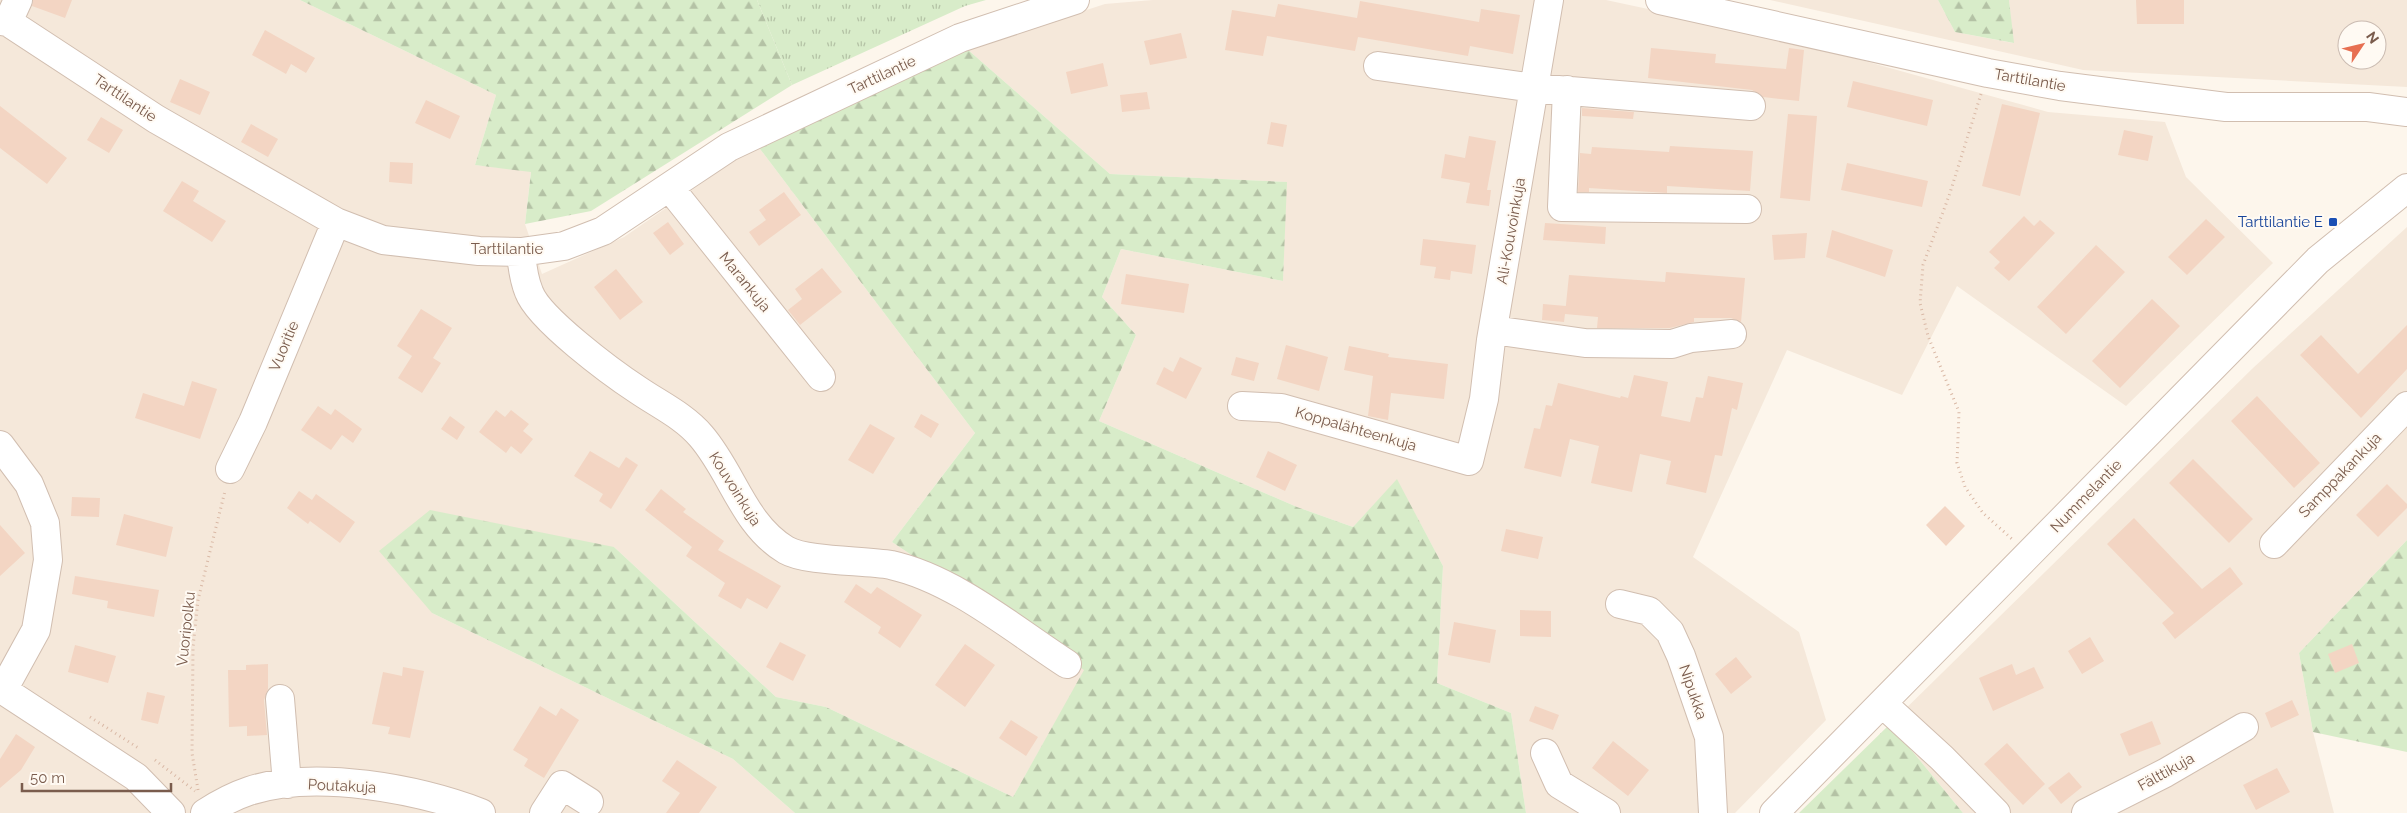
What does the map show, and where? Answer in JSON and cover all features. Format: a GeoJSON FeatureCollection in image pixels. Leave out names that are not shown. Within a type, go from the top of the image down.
{"type":"FeatureCollection","features":[{"type":"Feature","properties":{"kind":"street","name":"Tarttilantie"},"geometry":{"type":"LineString","coordinates":[[9,15],[156,119],[336,222],[383,240],[479,251],[521,252],[564,246],[603,231],[729,148],[960,38],[1075,0]]}},
{"type":"Feature","properties":{"kind":"street","name":"Ali-Kouvoinkuja"},"geometry":{"type":"LineString","coordinates":[[1469,461],[1484,399],[1493,330],[1549,0]]}},
{"type":"Feature","properties":{"kind":"street","name":"Tarttilantie"},"geometry":{"type":"LineString","coordinates":[[1660,0],[1988,73],[2078,88],[2226,107],[2368,107],[2407,112]]}},
{"type":"Feature","properties":{"kind":"street"},"geometry":{"type":"LineString","coordinates":[[1378,66],[1534,88],[1750,106]]}},
{"type":"Feature","properties":{"kind":"street"},"geometry":{"type":"LineString","coordinates":[[1567,90],[1562,207],[1747,210]]}},
{"type":"Feature","properties":{"kind":"street","name":"Marankuja"},"geometry":{"type":"LineString","coordinates":[[670,188],[821,377]]}},
{"type":"Feature","properties":{"kind":"street","name":"Nummelantie"},"geometry":{"type":"LineString","coordinates":[[1774,813],[2318,260],[2407,188]]}},
{"type":"Feature","properties":{"kind":"street","name":"Vuoritie"},"geometry":{"type":"LineString","coordinates":[[230,469],[253,422],[336,222]]}},
{"type":"Feature","properties":{"kind":"street","name":"Kouvoinkuja"},"geometry":{"type":"LineString","coordinates":[[521,252],[529,294],[547,317],[574,342],[637,390],[687,421],[713,452],[753,519],[768,537],[788,551],[822,558],[891,565],[946,584],[1067,664]]}},
{"type":"Feature","properties":{"kind":"street"},"geometry":{"type":"LineString","coordinates":[[1493,330],[1585,343],[1672,344],[1691,338],[1732,334]]}},
{"type":"Feature","properties":{"kind":"street","name":"Koppalähteenkuja"},"geometry":{"type":"LineString","coordinates":[[1242,406],[1281,408],[1469,461]]}},
{"type":"Feature","properties":{"kind":"street","name":"Samppakankuja"},"geometry":{"type":"LineString","coordinates":[[2274,544],[2407,406]]}},
{"type":"Feature","properties":{"kind":"street"},"geometry":{"type":"LineString","coordinates":[[0,446],[29,484],[45,523],[48,560],[36,630],[2,689],[136,777],[170,813]]}},
{"type":"Feature","properties":{"kind":"street","name":"Nipukka"},"geometry":{"type":"LineString","coordinates":[[1620,604],[1649,611],[1670,632],[1681,656],[1709,737],[1714,813]]}},
{"type":"Feature","properties":{"kind":"street"},"geometry":{"type":"LineString","coordinates":[[280,698],[287,784]]}},
{"type":"Feature","properties":{"kind":"street"},"geometry":{"type":"LineString","coordinates":[[1883,704],[1942,758],[1996,813]]}},
{"type":"Feature","properties":{"kind":"street","name":"Fälttikuja"},"geometry":{"type":"LineString","coordinates":[[2086,813],[2165,773],[2244,727]]}},
{"type":"Feature","properties":{"kind":"street"},"geometry":{"type":"LineString","coordinates":[[1545,753],[1559,784],[1606,813]]}},
{"type":"Feature","properties":{"kind":"street","name":"Poutakuja"},"geometry":{"type":"LineString","coordinates":[[202,803],[225,801],[250,790],[287,784],[329,782],[401,791],[450,801],[481,813]]}},
{"type":"Feature","properties":{"kind":"street"},"geometry":{"type":"LineString","coordinates":[[544,813],[562,785],[589,802]]}},
{"type":"Feature","properties":{"kind":"path"},"geometry":{"type":"LineString","coordinates":[[1988,73],[1949,196],[1923,265],[1920,303],[1928,336],[1959,412],[1958,463],[1965,487],[1983,513],[2029,555]]}},
{"type":"Feature","properties":{"kind":"path","name":"Vuoripolku"},"geometry":{"type":"LineString","coordinates":[[202,803],[192,753],[193,647],[198,600],[230,469]]}},
{"type":"Feature","properties":{"kind":"shaded area"},"geometry":{"type":"Polygon","coordinates":[[[0,0],[300,0],[496,95],[475,165],[531,171],[525,224],[542,274],[624,237],[757,145],[975,433],[892,542],[1085,670],[1013,797],[826,707],[776,697],[614,547],[432,613],[733,759],[795,813],[0,813],[0,0]]]}},
{"type":"Feature","properties":{"kind":"shaded area"},"geometry":{"type":"Polygon","coordinates":[[[1153,0],[1606,0],[1774,36],[2048,112],[2165,122],[2186,177],[2273,263],[2126,406],[1957,286],[1902,395],[1787,350],[1693,557],[1799,632],[1826,720],[1735,813],[1526,813],[1511,713],[1437,683],[1443,566],[1397,480],[1353,527],[1297,507],[1099,421],[1136,335],[1102,297],[1121,249],[1283,281],[1286,182],[1110,174],[967,49],[1105,4],[1153,0]]]}},
{"type":"Feature","properties":{"kind":"shaded area"},"geometry":{"type":"Polygon","coordinates":[[[1770,0],[1938,0],[1955,32],[2013,43],[2009,0],[2407,0],[2407,87],[2083,70],[1770,0]]]}},
{"type":"Feature","properties":{"kind":"shaded area"},"geometry":{"type":"Polygon","coordinates":[[[2407,227],[2407,540],[2299,653],[2313,732],[2334,813],[1963,813],[1890,724],[2253,368],[2407,227]]]}},
{"type":"Feature","properties":{"kind":"green space"},"geometry":{"type":"Polygon","coordinates":[[[300,0],[757,0],[792,85],[591,211],[525,224],[531,172],[475,165],[496,95],[300,0]]]}},
{"type":"Feature","properties":{"kind":"green space"},"geometry":{"type":"Polygon","coordinates":[[[757,0],[986,0],[965,6],[792,85],[757,0]]]}},
{"type":"Feature","properties":{"kind":"green space"},"geometry":{"type":"Polygon","coordinates":[[[1938,0],[2009,0],[2014,43],[1955,32],[1938,0]]]}},
{"type":"Feature","properties":{"kind":"green space"},"geometry":{"type":"Polygon","coordinates":[[[967,49],[1110,174],[1287,182],[1283,281],[1121,249],[1102,297],[1136,335],[1099,421],[1297,507],[1353,527],[1397,479],[1443,566],[1437,683],[1511,713],[1526,813],[795,813],[733,759],[432,613],[379,551],[430,510],[614,547],[776,697],[826,707],[1013,797],[1084,670],[892,542],[975,433],[757,145],[967,49]]]}},
{"type":"Feature","properties":{"kind":"green space"},"geometry":{"type":"Polygon","coordinates":[[[2407,540],[2407,752],[2313,732],[2299,653],[2407,540]]]}},
{"type":"Feature","properties":{"kind":"green space"},"geometry":{"type":"Polygon","coordinates":[[[1890,724],[1963,813],[1799,813],[1890,724]]]}},
{"type":"Feature","properties":{"kind":"building"},"geometry":{"type":"Polygon","coordinates":[[[33,0],[72,0],[65,18],[32,6],[33,0]]]}},
{"type":"Feature","properties":{"kind":"building"},"geometry":{"type":"Polygon","coordinates":[[[2136,0],[2184,0],[2184,24],[2137,24],[2136,0]]]}},
{"type":"Feature","properties":{"kind":"building"},"geometry":{"type":"Polygon","coordinates":[[[1360,1],[1479,22],[1481,9],[1520,15],[1513,54],[1470,46],[1468,56],[1358,37],[1355,51],[1267,36],[1263,56],[1225,50],[1232,10],[1275,17],[1278,4],[1357,18],[1360,1]]]}},
{"type":"Feature","properties":{"kind":"building"},"geometry":{"type":"Polygon","coordinates":[[[265,30],[315,58],[306,73],[291,64],[286,74],[252,55],[265,30]]]}},
{"type":"Feature","properties":{"kind":"building"},"geometry":{"type":"Polygon","coordinates":[[[1181,33],[1187,58],[1150,65],[1144,41],[1181,33]]]}},
{"type":"Feature","properties":{"kind":"building"},"geometry":{"type":"Polygon","coordinates":[[[1651,48],[1716,54],[1715,63],[1786,69],[1789,48],[1804,50],[1799,101],[1763,97],[1752,90],[1648,78],[1651,48]]]}},
{"type":"Feature","properties":{"kind":"building"},"geometry":{"type":"Polygon","coordinates":[[[1103,63],[1108,86],[1071,94],[1066,72],[1103,63]]]}},
{"type":"Feature","properties":{"kind":"building"},"geometry":{"type":"Polygon","coordinates":[[[180,79],[210,92],[200,115],[170,102],[180,79]]]}},
{"type":"Feature","properties":{"kind":"building"},"geometry":{"type":"Polygon","coordinates":[[[1853,81],[1933,100],[1927,126],[1847,107],[1853,81]]]}},
{"type":"Feature","properties":{"kind":"building"},"geometry":{"type":"Polygon","coordinates":[[[1147,92],[1150,109],[1122,112],[1120,95],[1147,92]]]}},
{"type":"Feature","properties":{"kind":"building"},"geometry":{"type":"Polygon","coordinates":[[[426,100],[460,116],[450,139],[415,123],[426,100]]]}},
{"type":"Feature","properties":{"kind":"building"},"geometry":{"type":"Polygon","coordinates":[[[2002,104],[2040,113],[2020,196],[1982,186],[2002,104]]]}},
{"type":"Feature","properties":{"kind":"building"},"geometry":{"type":"Polygon","coordinates":[[[0,106],[67,158],[47,184],[0,148],[0,106]]]}},
{"type":"Feature","properties":{"kind":"building"},"geometry":{"type":"Polygon","coordinates":[[[1582,108],[1634,112],[1633,119],[1582,116],[1582,108]]]}},
{"type":"Feature","properties":{"kind":"building"},"geometry":{"type":"Polygon","coordinates":[[[1788,114],[1817,116],[1810,201],[1780,198],[1788,114]]]}},
{"type":"Feature","properties":{"kind":"building"},"geometry":{"type":"Polygon","coordinates":[[[101,117],[123,130],[109,153],[87,140],[101,117]]]}},
{"type":"Feature","properties":{"kind":"building"},"geometry":{"type":"Polygon","coordinates":[[[1271,122],[1287,125],[1283,147],[1267,144],[1271,122]]]}},
{"type":"Feature","properties":{"kind":"building"},"geometry":{"type":"Polygon","coordinates":[[[251,124],[278,139],[268,157],[241,142],[251,124]]]}},
{"type":"Feature","properties":{"kind":"building"},"geometry":{"type":"Polygon","coordinates":[[[2124,130],[2153,136],[2148,161],[2118,155],[2124,130]]]}},
{"type":"Feature","properties":{"kind":"building"},"geometry":{"type":"Polygon","coordinates":[[[1469,136],[1496,141],[1487,190],[1491,190],[1489,206],[1466,203],[1470,183],[1441,178],[1445,154],[1465,158],[1469,136]]]}},
{"type":"Feature","properties":{"kind":"building"},"geometry":{"type":"Polygon","coordinates":[[[1670,146],[1753,151],[1750,191],[1667,186],[1667,193],[1589,188],[1589,192],[1578,192],[1580,153],[1591,154],[1592,147],[1669,152],[1670,146]]]}},
{"type":"Feature","properties":{"kind":"building"},"geometry":{"type":"Polygon","coordinates":[[[390,162],[413,163],[412,184],[389,182],[390,162]]]}},
{"type":"Feature","properties":{"kind":"building"},"geometry":{"type":"Polygon","coordinates":[[[1847,163],[1928,181],[1922,207],[1841,190],[1847,163]]]}},
{"type":"Feature","properties":{"kind":"building"},"geometry":{"type":"Polygon","coordinates":[[[182,181],[199,191],[193,201],[226,221],[212,242],[163,211],[182,181]]]}},
{"type":"Feature","properties":{"kind":"building"},"geometry":{"type":"Polygon","coordinates":[[[784,192],[801,215],[759,246],[749,232],[766,220],[759,210],[784,192]]]}},
{"type":"Feature","properties":{"kind":"building"},"geometry":{"type":"Polygon","coordinates":[[[2024,216],[2034,226],[2040,220],[2055,233],[2009,281],[1994,268],[2000,262],[1989,252],[2024,216]]]}},
{"type":"Feature","properties":{"kind":"building"},"geometry":{"type":"Polygon","coordinates":[[[2206,219],[2225,237],[2187,275],[2168,257],[2206,219]]]}},
{"type":"Feature","properties":{"kind":"building"},"geometry":{"type":"Polygon","coordinates":[[[668,222],[684,244],[670,255],[653,233],[668,222]]]}},
{"type":"Feature","properties":{"kind":"building"},"geometry":{"type":"Polygon","coordinates":[[[1545,223],[1606,227],[1605,244],[1543,240],[1545,223]]]}},
{"type":"Feature","properties":{"kind":"building"},"geometry":{"type":"Polygon","coordinates":[[[1832,230],[1893,250],[1885,277],[1826,257],[1832,230]]]}},
{"type":"Feature","properties":{"kind":"building"},"geometry":{"type":"Polygon","coordinates":[[[1807,233],[1805,258],[1774,260],[1772,235],[1807,233]]]}},
{"type":"Feature","properties":{"kind":"building"},"geometry":{"type":"Polygon","coordinates":[[[1423,239],[1476,245],[1472,274],[1451,271],[1450,280],[1434,278],[1436,267],[1420,265],[1423,239]]]}},
{"type":"Feature","properties":{"kind":"building"},"geometry":{"type":"Polygon","coordinates":[[[2096,245],[2125,272],[2066,334],[2037,307],[2096,245]]]}},
{"type":"Feature","properties":{"kind":"building"},"geometry":{"type":"Polygon","coordinates":[[[822,268],[842,292],[800,325],[788,310],[802,299],[795,289],[822,268]]]}},
{"type":"Feature","properties":{"kind":"building"},"geometry":{"type":"Polygon","coordinates":[[[616,269],[643,302],[620,320],[594,287],[616,269]]]}},
{"type":"Feature","properties":{"kind":"building"},"geometry":{"type":"Polygon","coordinates":[[[1666,272],[1745,278],[1741,322],[1731,318],[1694,318],[1694,322],[1670,328],[1597,328],[1598,317],[1565,314],[1569,275],[1665,282],[1666,272]]]}},
{"type":"Feature","properties":{"kind":"building"},"geometry":{"type":"Polygon","coordinates":[[[1126,274],[1189,284],[1184,313],[1121,304],[1126,274]]]}},
{"type":"Feature","properties":{"kind":"building"},"geometry":{"type":"Polygon","coordinates":[[[2152,299],[2180,326],[2120,388],[2092,361],[2152,299]]]}},
{"type":"Feature","properties":{"kind":"building"},"geometry":{"type":"Polygon","coordinates":[[[1543,304],[1566,306],[1564,322],[1542,320],[1543,304]]]}},
{"type":"Feature","properties":{"kind":"building"},"geometry":{"type":"Polygon","coordinates":[[[421,309],[452,328],[433,358],[441,363],[422,393],[398,378],[412,356],[397,346],[421,309]]]}},
{"type":"Feature","properties":{"kind":"building"},"geometry":{"type":"Polygon","coordinates":[[[2407,325],[2407,369],[2361,418],[2300,355],[2321,335],[2358,374],[2407,325]]]}},
{"type":"Feature","properties":{"kind":"building"},"geometry":{"type":"Polygon","coordinates":[[[1286,345],[1328,357],[1319,391],[1277,379],[1286,345]]]}},
{"type":"Feature","properties":{"kind":"building"},"geometry":{"type":"Polygon","coordinates":[[[1349,346],[1389,354],[1388,357],[1448,364],[1444,399],[1391,393],[1388,420],[1368,416],[1373,376],[1344,370],[1349,346]]]}},
{"type":"Feature","properties":{"kind":"building"},"geometry":{"type":"Polygon","coordinates":[[[1180,357],[1202,368],[1186,399],[1156,384],[1164,367],[1173,372],[1180,357]]]}},
{"type":"Feature","properties":{"kind":"building"},"geometry":{"type":"Polygon","coordinates":[[[1236,357],[1259,363],[1254,381],[1231,375],[1236,357]]]}},
{"type":"Feature","properties":{"kind":"building"},"geometry":{"type":"Polygon","coordinates":[[[1634,375],[1668,382],[1661,416],[1690,422],[1696,397],[1703,398],[1708,376],[1743,383],[1737,410],[1732,408],[1722,456],[1715,455],[1706,493],[1666,484],[1671,461],[1640,454],[1632,492],[1591,483],[1599,446],[1570,439],[1561,477],[1524,468],[1534,428],[1540,429],[1546,405],[1552,406],[1558,383],[1620,398],[1621,396],[1628,398],[1634,375]]]}},
{"type":"Feature","properties":{"kind":"building"},"geometry":{"type":"Polygon","coordinates":[[[192,381],[217,389],[200,439],[135,418],[143,393],[184,406],[192,381]]]}},
{"type":"Feature","properties":{"kind":"building"},"geometry":{"type":"Polygon","coordinates":[[[2257,396],[2320,463],[2294,488],[2231,421],[2257,396]]]}},
{"type":"Feature","properties":{"kind":"building"},"geometry":{"type":"Polygon","coordinates":[[[318,406],[331,415],[335,409],[362,429],[353,443],[342,435],[331,450],[301,430],[318,406]]]}},
{"type":"Feature","properties":{"kind":"building"},"geometry":{"type":"Polygon","coordinates":[[[496,410],[505,417],[511,410],[529,424],[523,431],[533,439],[521,454],[511,446],[506,453],[479,432],[496,410]]]}},
{"type":"Feature","properties":{"kind":"building"},"geometry":{"type":"Polygon","coordinates":[[[921,414],[939,424],[931,438],[914,427],[921,414]]]}},
{"type":"Feature","properties":{"kind":"building"},"geometry":{"type":"Polygon","coordinates":[[[450,416],[465,427],[457,440],[441,429],[450,416]]]}},
{"type":"Feature","properties":{"kind":"building"},"geometry":{"type":"Polygon","coordinates":[[[870,424],[895,438],[873,474],[848,460],[870,424]]]}},
{"type":"Feature","properties":{"kind":"building"},"geometry":{"type":"Polygon","coordinates":[[[590,451],[619,468],[626,457],[638,465],[611,509],[599,501],[603,494],[574,476],[590,451]]]}},
{"type":"Feature","properties":{"kind":"building"},"geometry":{"type":"Polygon","coordinates":[[[1268,451],[1297,465],[1285,491],[1256,477],[1268,451]]]}},
{"type":"Feature","properties":{"kind":"building"},"geometry":{"type":"Polygon","coordinates":[[[2193,459],[2253,519],[2229,543],[2169,483],[2193,459]]]}},
{"type":"Feature","properties":{"kind":"building"},"geometry":{"type":"Polygon","coordinates":[[[2387,484],[2407,504],[2407,508],[2378,537],[2356,515],[2387,484]]]}},
{"type":"Feature","properties":{"kind":"building"},"geometry":{"type":"Polygon","coordinates":[[[661,489],[686,509],[683,512],[724,541],[718,550],[781,586],[767,609],[747,598],[741,609],[718,596],[725,583],[686,556],[692,547],[645,510],[661,489]]]}},
{"type":"Feature","properties":{"kind":"building"},"geometry":{"type":"Polygon","coordinates":[[[299,491],[312,500],[316,494],[355,522],[340,543],[310,521],[308,524],[287,508],[299,491]]]}},
{"type":"Feature","properties":{"kind":"building"},"geometry":{"type":"Polygon","coordinates":[[[72,497],[100,498],[99,517],[71,516],[72,497]]]}},
{"type":"Feature","properties":{"kind":"building"},"geometry":{"type":"Polygon","coordinates":[[[1945,506],[1965,526],[1946,546],[1926,525],[1945,506]]]}},
{"type":"Feature","properties":{"kind":"building"},"geometry":{"type":"Polygon","coordinates":[[[124,514],[173,527],[166,557],[116,545],[124,514]]]}},
{"type":"Feature","properties":{"kind":"building"},"geometry":{"type":"Polygon","coordinates":[[[2134,518],[2202,589],[2230,567],[2243,584],[2175,639],[2162,623],[2174,613],[2107,544],[2134,518]]]}},
{"type":"Feature","properties":{"kind":"building"},"geometry":{"type":"Polygon","coordinates":[[[0,525],[25,553],[0,576],[0,525]]]}},
{"type":"Feature","properties":{"kind":"building"},"geometry":{"type":"Polygon","coordinates":[[[1506,529],[1543,537],[1538,559],[1501,551],[1506,529]]]}},
{"type":"Feature","properties":{"kind":"building"},"geometry":{"type":"Polygon","coordinates":[[[75,576],[159,590],[154,617],[107,608],[108,601],[72,594],[75,576]]]}},
{"type":"Feature","properties":{"kind":"building"},"geometry":{"type":"Polygon","coordinates":[[[856,584],[871,594],[877,587],[922,615],[900,648],[878,633],[881,627],[844,602],[856,584]]]}},
{"type":"Feature","properties":{"kind":"building"},"geometry":{"type":"Polygon","coordinates":[[[1520,610],[1551,611],[1551,637],[1520,636],[1520,610]]]}},
{"type":"Feature","properties":{"kind":"building"},"geometry":{"type":"Polygon","coordinates":[[[1454,622],[1496,630],[1490,663],[1448,655],[1454,622]]]}},
{"type":"Feature","properties":{"kind":"building"},"geometry":{"type":"Polygon","coordinates":[[[2090,637],[2104,661],[2082,674],[2068,651],[2090,637]]]}},
{"type":"Feature","properties":{"kind":"building"},"geometry":{"type":"Polygon","coordinates":[[[780,642],[806,655],[793,681],[766,667],[780,642]]]}},
{"type":"Feature","properties":{"kind":"building"},"geometry":{"type":"Polygon","coordinates":[[[965,644],[995,665],[965,707],[935,685],[965,644]]]}},
{"type":"Feature","properties":{"kind":"building"},"geometry":{"type":"Polygon","coordinates":[[[2352,644],[2359,663],[2335,673],[2328,654],[2352,644]]]}},
{"type":"Feature","properties":{"kind":"building"},"geometry":{"type":"Polygon","coordinates":[[[75,645],[116,656],[108,683],[68,672],[75,645]]]}},
{"type":"Feature","properties":{"kind":"building"},"geometry":{"type":"Polygon","coordinates":[[[1736,657],[1752,677],[1731,694],[1715,674],[1736,657]]]}},
{"type":"Feature","properties":{"kind":"building"},"geometry":{"type":"Polygon","coordinates":[[[268,664],[268,689],[264,700],[267,735],[247,736],[247,726],[229,727],[228,670],[246,670],[246,665],[268,664]]]}},
{"type":"Feature","properties":{"kind":"building"},"geometry":{"type":"Polygon","coordinates":[[[2012,664],[2016,675],[2034,667],[2044,688],[1993,711],[1979,678],[2012,664]]]}},
{"type":"Feature","properties":{"kind":"building"},"geometry":{"type":"Polygon","coordinates":[[[403,667],[424,671],[410,738],[388,734],[390,727],[372,724],[383,672],[402,676],[403,667]]]}},
{"type":"Feature","properties":{"kind":"building"},"geometry":{"type":"Polygon","coordinates":[[[147,692],[165,696],[158,724],[141,720],[147,692]]]}},
{"type":"Feature","properties":{"kind":"building"},"geometry":{"type":"Polygon","coordinates":[[[2292,700],[2299,715],[2271,728],[2265,713],[2292,700]]]}},
{"type":"Feature","properties":{"kind":"building"},"geometry":{"type":"Polygon","coordinates":[[[540,706],[556,716],[561,708],[579,720],[544,778],[524,766],[528,759],[513,750],[540,706]]]}},
{"type":"Feature","properties":{"kind":"building"},"geometry":{"type":"Polygon","coordinates":[[[1535,706],[1559,715],[1553,730],[1529,721],[1535,706]]]}},
{"type":"Feature","properties":{"kind":"building"},"geometry":{"type":"Polygon","coordinates":[[[1011,720],[1038,737],[1026,756],[999,738],[1011,720]]]}},
{"type":"Feature","properties":{"kind":"building"},"geometry":{"type":"Polygon","coordinates":[[[2152,721],[2161,744],[2129,756],[2120,734],[2152,721]]]}},
{"type":"Feature","properties":{"kind":"building"},"geometry":{"type":"Polygon","coordinates":[[[16,734],[35,747],[21,770],[0,788],[0,759],[16,734]]]}},
{"type":"Feature","properties":{"kind":"building"},"geometry":{"type":"Polygon","coordinates":[[[1613,741],[1649,770],[1628,796],[1592,768],[1613,741]]]}},
{"type":"Feature","properties":{"kind":"building"},"geometry":{"type":"Polygon","coordinates":[[[2007,743],[2045,784],[2023,805],[1984,764],[2007,743]]]}},
{"type":"Feature","properties":{"kind":"building"},"geometry":{"type":"Polygon","coordinates":[[[677,760],[717,787],[699,813],[666,813],[680,793],[662,781],[677,760]]]}},
{"type":"Feature","properties":{"kind":"building"},"geometry":{"type":"Polygon","coordinates":[[[2277,768],[2290,792],[2256,810],[2243,785],[2277,768]]]}},
{"type":"Feature","properties":{"kind":"building"},"geometry":{"type":"Polygon","coordinates":[[[2069,772],[2082,787],[2061,804],[2048,788],[2069,772]]]}},
{"type":"Feature","properties":{"kind":"place","name":"Tarttilantie E"},"geometry":{"type":"Point","coordinates":[2333,222]}}]}
